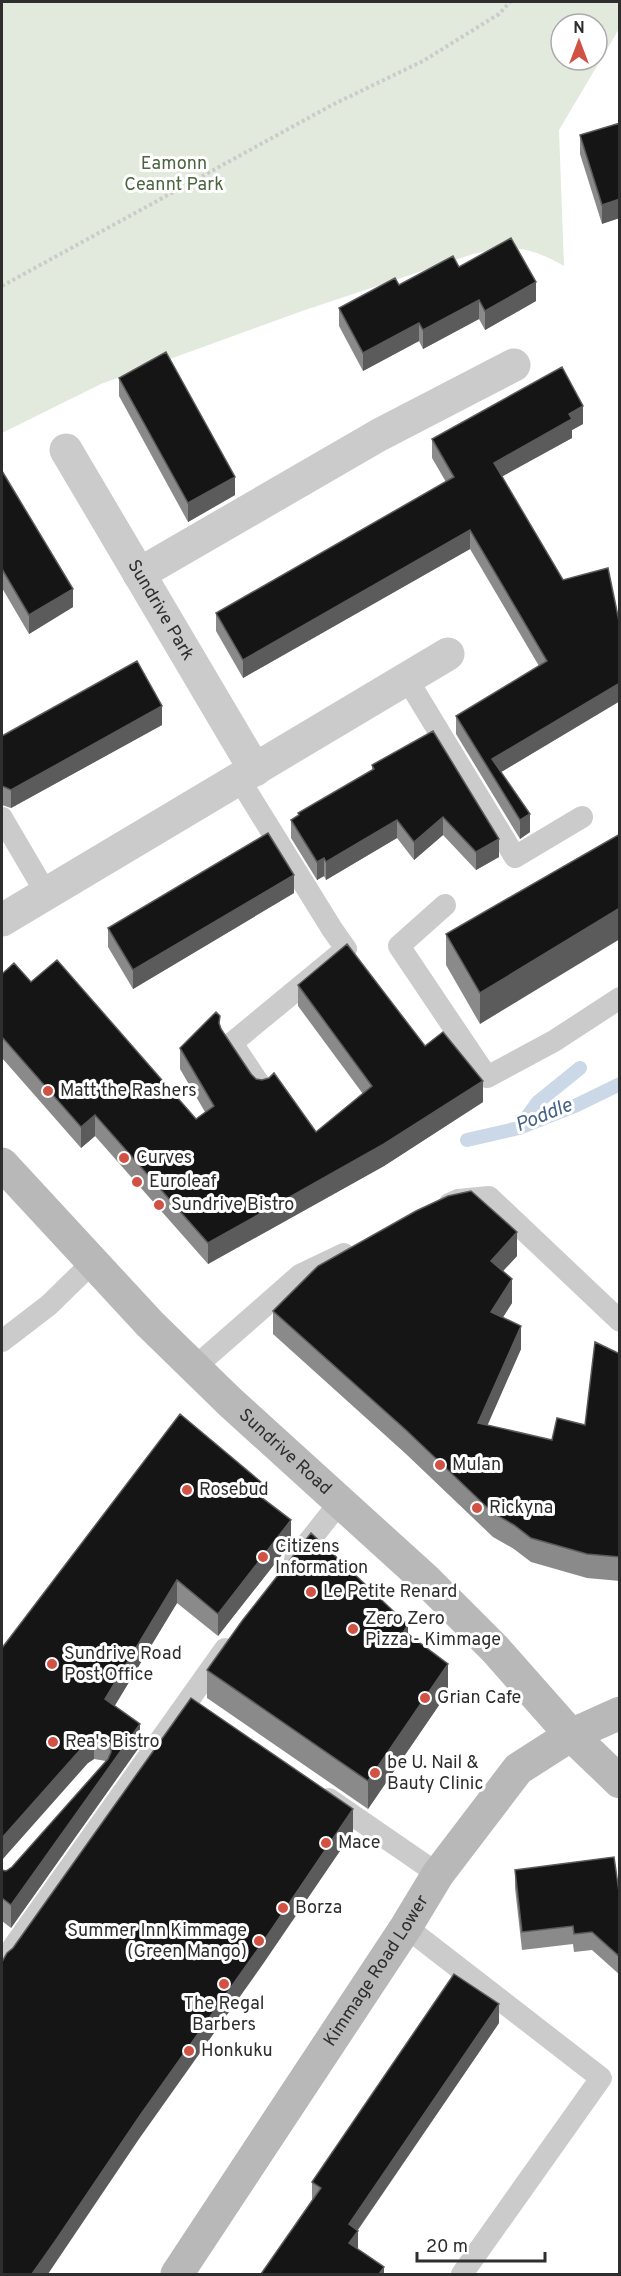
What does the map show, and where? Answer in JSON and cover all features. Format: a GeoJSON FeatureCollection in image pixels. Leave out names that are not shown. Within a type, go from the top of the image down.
{"type":"FeatureCollection","features":[{"type":"Feature","properties":{"kind":"street"},"geometry":{"type":"LineString","coordinates":[[140,574],[379,435],[514,365]]}},
{"type":"Feature","properties":{"kind":"street","name":"Sundrive Park"},"geometry":{"type":"LineString","coordinates":[[66,450],[140,574],[247,774]]}},
{"type":"Feature","properties":{"kind":"street"},"geometry":{"type":"LineString","coordinates":[[2,920],[448,654]]}},
{"type":"Feature","properties":{"kind":"street","name":"Sundrive Road"},"geometry":{"type":"LineString","coordinates":[[2,1164],[150,1324],[230,1402],[448,1603],[495,1649],[570,1735],[620,1782]]}},
{"type":"Feature","properties":{"kind":"street","name":"Kimmage Road Lower"},"geometry":{"type":"LineString","coordinates":[[177,2274],[406,1927],[438,1874],[518,1769],[570,1735],[620,1713]]}},
{"type":"Feature","properties":{"kind":"lane"},"geometry":{"type":"LineString","coordinates":[[407,679],[515,857],[582,817]]}},
{"type":"Feature","properties":{"kind":"lane"},"geometry":{"type":"LineString","coordinates":[[247,774],[332,929],[346,949],[232,1043],[261,1088]]}},
{"type":"Feature","properties":{"kind":"lane"},"geometry":{"type":"LineString","coordinates":[[2,818],[46,893]]}},
{"type":"Feature","properties":{"kind":"lane"},"geometry":{"type":"LineString","coordinates":[[445,905],[399,946],[487,1077],[554,1041],[620,998]]}},
{"type":"Feature","properties":{"kind":"lane"},"geometry":{"type":"LineString","coordinates":[[426,1215],[458,1200],[489,1197],[620,1321]]}},
{"type":"Feature","properties":{"kind":"lane"},"geometry":{"type":"LineString","coordinates":[[195,1367],[300,1275],[363,1245]]}},
{"type":"Feature","properties":{"kind":"lane"},"geometry":{"type":"LineString","coordinates":[[2,1341],[49,1305],[92,1263]]}},
{"type":"Feature","properties":{"kind":"lane"},"geometry":{"type":"LineString","coordinates":[[282,1576],[340,1502]]}},
{"type":"Feature","properties":{"kind":"lane"},"geometry":{"type":"LineString","coordinates":[[2,1963],[238,1632]]}},
{"type":"Feature","properties":{"kind":"lane"},"geometry":{"type":"LineString","coordinates":[[187,1701],[207,1714]]}},
{"type":"Feature","properties":{"kind":"lane"},"geometry":{"type":"LineString","coordinates":[[312,1787],[438,1874]]}},
{"type":"Feature","properties":{"kind":"lane"},"geometry":{"type":"LineString","coordinates":[[406,1927],[601,2078],[462,2274]]}},
{"type":"Feature","properties":{"kind":"path"},"geometry":{"type":"LineString","coordinates":[[2,286],[332,105],[423,61],[499,14],[510,2]]}},
{"type":"Feature","properties":{"kind":"green space","name":"Eamonn Ceannt Park"},"geometry":{"type":"Polygon","coordinates":[[[2,2],[619,2],[619,29],[609,46],[609,12],[549,12],[549,72],[593,72],[559,130],[564,266],[540,254],[520,249],[499,249],[473,254],[302,311],[101,384],[2,433],[2,2]]]}},
{"type":"Feature","properties":{"kind":"building"},"geometry":{"type":"Polygon","coordinates":[[[620,123],[620,199],[602,205],[580,135],[620,123]]]}},
{"type":"Feature","properties":{"kind":"building"},"geometry":{"type":"Polygon","coordinates":[[[511,238],[536,282],[485,311],[479,300],[423,330],[419,323],[363,353],[339,308],[395,278],[399,285],[453,256],[459,267],[511,238]]]}},
{"type":"Feature","properties":{"kind":"building"},"geometry":{"type":"Polygon","coordinates":[[[166,352],[235,477],[188,503],[119,378],[166,352]]]}},
{"type":"Feature","properties":{"kind":"building"},"geometry":{"type":"Polygon","coordinates":[[[562,367],[583,406],[569,414],[572,419],[494,463],[563,580],[608,568],[620,626],[620,683],[492,759],[530,814],[520,820],[456,716],[547,661],[470,530],[243,660],[216,613],[454,477],[432,439],[562,367]]]}},
{"type":"Feature","properties":{"kind":"building"},"geometry":{"type":"Polygon","coordinates":[[[2,471],[73,589],[29,615],[2,569],[2,471]]]}},
{"type":"Feature","properties":{"kind":"building"},"geometry":{"type":"Polygon","coordinates":[[[137,661],[162,706],[11,790],[2,786],[2,736],[137,661]]]}},
{"type":"Feature","properties":{"kind":"building"},"geometry":{"type":"Polygon","coordinates":[[[433,731],[499,839],[476,852],[443,817],[414,842],[397,820],[326,862],[324,858],[317,862],[291,820],[299,815],[298,813],[374,769],[372,765],[433,731]]]}},
{"type":"Feature","properties":{"kind":"building"},"geometry":{"type":"Polygon","coordinates":[[[268,833],[294,875],[133,970],[108,928],[268,833]]]}},
{"type":"Feature","properties":{"kind":"building"},"geometry":{"type":"Polygon","coordinates":[[[620,834],[620,908],[480,993],[446,934],[620,834]]]}},
{"type":"Feature","properties":{"kind":"building"},"geometry":{"type":"Polygon","coordinates":[[[347,944],[425,1046],[443,1032],[483,1081],[384,1144],[208,1243],[95,1115],[81,1127],[2,1037],[2,974],[14,963],[31,982],[57,960],[196,1119],[214,1106],[180,1048],[216,1012],[220,1016],[221,1029],[251,1074],[256,1079],[262,1080],[274,1073],[316,1132],[372,1086],[298,985],[347,944]]]}},
{"type":"Feature","properties":{"kind":"building"},"geometry":{"type":"Polygon","coordinates":[[[471,1191],[517,1232],[491,1261],[512,1279],[491,1312],[521,1326],[478,1423],[552,1440],[557,1418],[585,1425],[595,1342],[620,1354],[620,1557],[587,1554],[531,1538],[493,1513],[406,1430],[273,1311],[318,1266],[416,1211],[448,1196],[471,1191]]]}},
{"type":"Feature","properties":{"kind":"building"},"geometry":{"type":"Polygon","coordinates":[[[180,1414],[261,1482],[253,1491],[291,1520],[218,1614],[177,1580],[105,1699],[140,1724],[11,1905],[2,1898],[2,1870],[6,1871],[12,1867],[108,1759],[111,1745],[106,1739],[94,1737],[88,1741],[2,1838],[2,1648],[180,1414]]]}},
{"type":"Feature","properties":{"kind":"building"},"geometry":{"type":"Polygon","coordinates":[[[311,1533],[408,1625],[404,1631],[448,1664],[368,1781],[207,1670],[311,1533]]]}},
{"type":"Feature","properties":{"kind":"building"},"geometry":{"type":"Polygon","coordinates":[[[191,1698],[353,1809],[32,2274],[2,2274],[2,1962],[191,1698]]]}},
{"type":"Feature","properties":{"kind":"building"},"geometry":{"type":"Polygon","coordinates":[[[614,1857],[620,1899],[620,1957],[592,1932],[574,1934],[573,1926],[522,1932],[515,1870],[614,1857]]]}},
{"type":"Feature","properties":{"kind":"building"},"geometry":{"type":"Polygon","coordinates":[[[454,1974],[499,2004],[349,2224],[358,2231],[349,2243],[384,2267],[379,2274],[261,2274],[321,2188],[312,2182],[454,1974]]]}},
{"type":"Feature","properties":{"kind":"waterway"},"geometry":{"type":"LineString","coordinates":[[519,1128],[538,1102],[580,1068]]}},
{"type":"Feature","properties":{"kind":"waterway","name":"Poddle"},"geometry":{"type":"LineString","coordinates":[[467,1140],[519,1128],[577,1105],[620,1084]]}},
{"type":"Feature","properties":{"kind":"place","name":"Matt the Rashers"},"geometry":{"type":"Point","coordinates":[48,1091]}},
{"type":"Feature","properties":{"kind":"place","name":"Curves"},"geometry":{"type":"Point","coordinates":[124,1158]}},
{"type":"Feature","properties":{"kind":"place","name":"Euroleaf"},"geometry":{"type":"Point","coordinates":[137,1182]}},
{"type":"Feature","properties":{"kind":"place","name":"Sundrive Bistro"},"geometry":{"type":"Point","coordinates":[159,1205]}},
{"type":"Feature","properties":{"kind":"place","name":"Mulan"},"geometry":{"type":"Point","coordinates":[440,1465]}},
{"type":"Feature","properties":{"kind":"place","name":"Rosebud"},"geometry":{"type":"Point","coordinates":[187,1490]}},
{"type":"Feature","properties":{"kind":"place","name":"Rickyna"},"geometry":{"type":"Point","coordinates":[477,1508]}},
{"type":"Feature","properties":{"kind":"place","name":"Citizens Information"},"geometry":{"type":"Point","coordinates":[263,1557]}},
{"type":"Feature","properties":{"kind":"place","name":"Le Petite Renard"},"geometry":{"type":"Point","coordinates":[311,1592]}},
{"type":"Feature","properties":{"kind":"place","name":"Zero Zero Pizza - Kimmage"},"geometry":{"type":"Point","coordinates":[353,1629]}},
{"type":"Feature","properties":{"kind":"place","name":"Sundrive Road Post Office"},"geometry":{"type":"Point","coordinates":[52,1664]}},
{"type":"Feature","properties":{"kind":"place","name":"Grian Cafe"},"geometry":{"type":"Point","coordinates":[425,1698]}},
{"type":"Feature","properties":{"kind":"place","name":"Rea's Bistro"},"geometry":{"type":"Point","coordinates":[53,1742]}},
{"type":"Feature","properties":{"kind":"place","name":"be U. Nail & Bauty Clinic"},"geometry":{"type":"Point","coordinates":[375,1773]}},
{"type":"Feature","properties":{"kind":"place","name":"Mace"},"geometry":{"type":"Point","coordinates":[326,1843]}},
{"type":"Feature","properties":{"kind":"place","name":"Borza"},"geometry":{"type":"Point","coordinates":[283,1908]}},
{"type":"Feature","properties":{"kind":"place","name":"Summer Inn Kimmage (Green Mango)"},"geometry":{"type":"Point","coordinates":[259,1941]}},
{"type":"Feature","properties":{"kind":"place","name":"The Regal Barbers"},"geometry":{"type":"Point","coordinates":[224,1984]}},
{"type":"Feature","properties":{"kind":"place","name":"Honkuku"},"geometry":{"type":"Point","coordinates":[189,2051]}}]}
